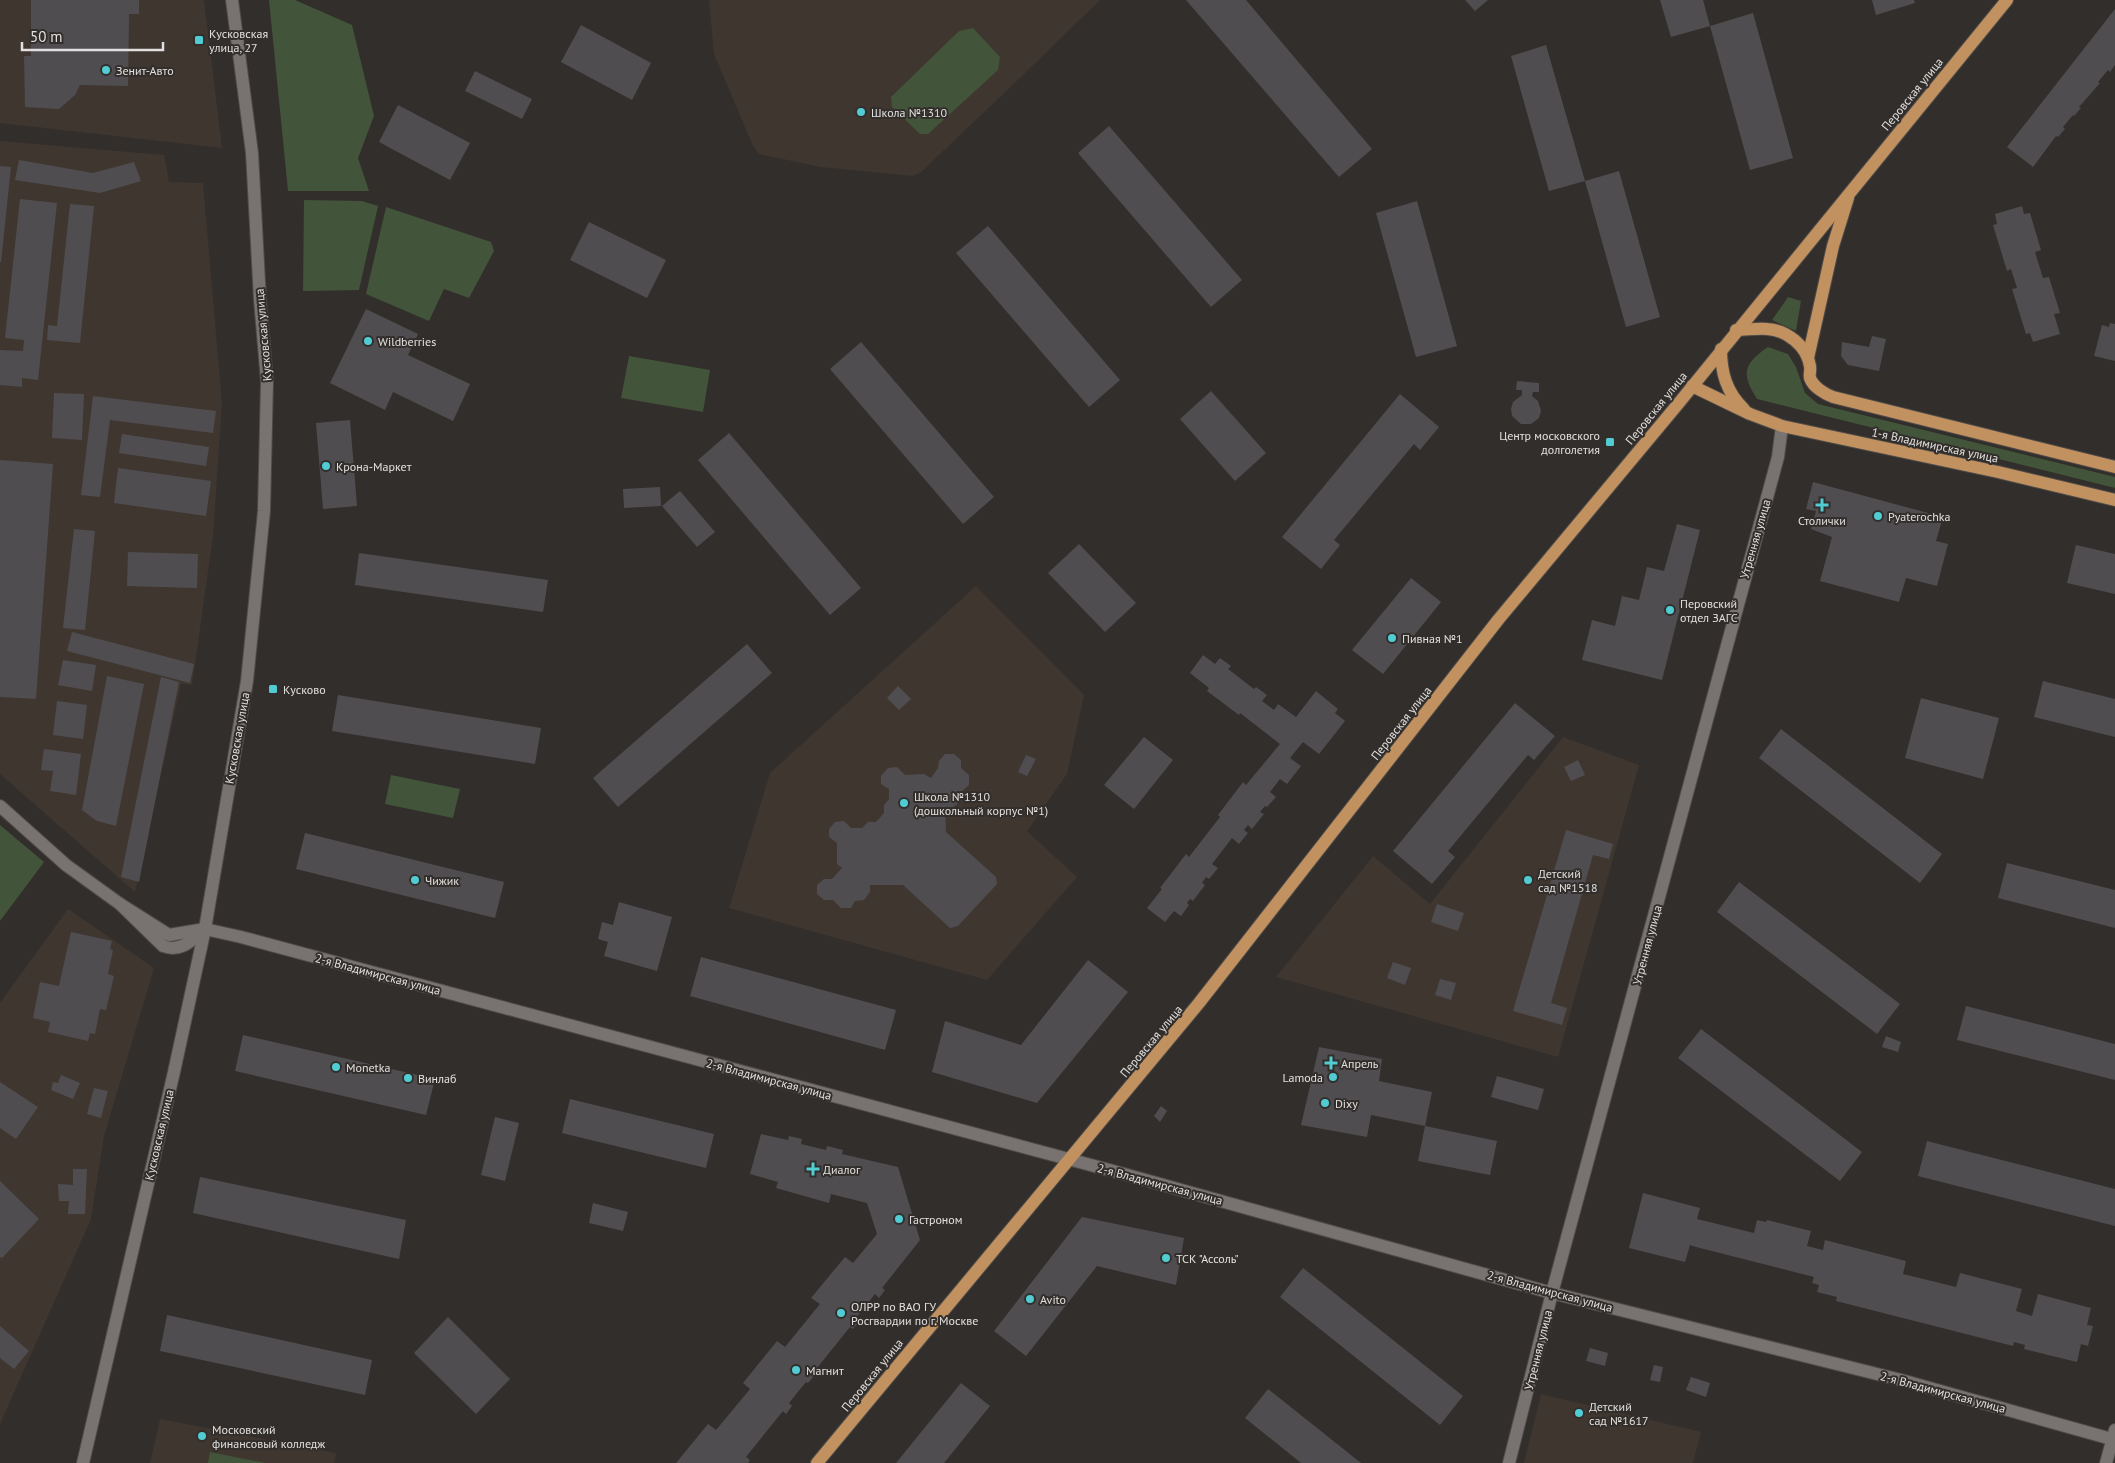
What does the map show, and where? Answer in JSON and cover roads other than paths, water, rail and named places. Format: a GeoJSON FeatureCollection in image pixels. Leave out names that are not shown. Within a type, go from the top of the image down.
{"type":"FeatureCollection","features":[{"type":"Feature","properties":{"kind":"main road","name":"Перовская улица"},"geometry":{"type":"LineString","coordinates":[[817,1463],[1200,1003],[1498,620],[2007,0]]}},
{"type":"Feature","properties":{"kind":"main road","name":"1-я Владимирская улица"},"geometry":{"type":"LineString","coordinates":[[1851,190],[1833,246],[1818,306],[1808,358],[1810,378],[1822,392],[1833,397],[2115,467]]}},
{"type":"Feature","properties":{"kind":"main road","name":"1-я Владимирская улица"},"geometry":{"type":"LineString","coordinates":[[1736,330],[1767,329],[1778,331],[1800,344],[1808,358]]}},
{"type":"Feature","properties":{"kind":"main road","name":"1-я Владимирская улица"},"geometry":{"type":"LineString","coordinates":[[1721,349],[1721,368],[1726,383],[1740,405],[1750,414]]}},
{"type":"Feature","properties":{"kind":"main road","name":"1-я Владимирская улица"},"geometry":{"type":"LineString","coordinates":[[1692,386],[1750,414],[1782,426],[1998,472],[2115,500]]}},
{"type":"Feature","properties":{"kind":"street","name":"Кусковская улица"},"geometry":{"type":"LineString","coordinates":[[83,1463],[174,1072],[204,929],[247,681],[264,511],[268,406],[252,153],[232,0]]}},
{"type":"Feature","properties":{"kind":"street","name":"Утренняя улица"},"geometry":{"type":"LineString","coordinates":[[1509,1463],[1552,1293],[1778,457],[1782,426]]}},
{"type":"Feature","properties":{"kind":"street"},"geometry":{"type":"LineString","coordinates":[[0,806],[66,865],[120,904],[169,935],[204,929]]}},
{"type":"Feature","properties":{"kind":"street","name":"2-я Владимирская улица"},"geometry":{"type":"LineString","coordinates":[[204,929],[383,974],[1070,1159],[1552,1293],[1901,1380],[2114,1436]]}},
{"type":"Feature","properties":{"kind":"street"},"geometry":{"type":"LineString","coordinates":[[2106,1463],[2114,1436]]}},
{"type":"Feature","properties":{"kind":"place","name":"Кусковская улица, 27"},"geometry":{"type":"Point","coordinates":[199,40]}},
{"type":"Feature","properties":{"kind":"place","name":"Зенит-Авто"},"geometry":{"type":"Point","coordinates":[106,70]}},
{"type":"Feature","properties":{"kind":"place","name":"Школа №1310"},"geometry":{"type":"Point","coordinates":[861,112]}},
{"type":"Feature","properties":{"kind":"place","name":"Wildberries"},"geometry":{"type":"Point","coordinates":[368,341]}},
{"type":"Feature","properties":{"kind":"place","name":"Центр московского долголетия"},"geometry":{"type":"Point","coordinates":[1610,442]}},
{"type":"Feature","properties":{"kind":"place","name":"Крона-Маркет"},"geometry":{"type":"Point","coordinates":[326,466]}},
{"type":"Feature","properties":{"kind":"place","name":"Столички"},"geometry":{"type":"Point","coordinates":[1822,505]}},
{"type":"Feature","properties":{"kind":"place","name":"Pyaterochka"},"geometry":{"type":"Point","coordinates":[1878,516]}},
{"type":"Feature","properties":{"kind":"place","name":"Перовский отдел ЗАГС"},"geometry":{"type":"Point","coordinates":[1670,610]}},
{"type":"Feature","properties":{"kind":"place","name":"Пивная №1"},"geometry":{"type":"Point","coordinates":[1392,638]}},
{"type":"Feature","properties":{"kind":"place","name":"Кусково"},"geometry":{"type":"Point","coordinates":[273,689]}},
{"type":"Feature","properties":{"kind":"place","name":"Школа №1310 (дошкольный корпус №1)"},"geometry":{"type":"Point","coordinates":[904,803]}},
{"type":"Feature","properties":{"kind":"place","name":"Чижик"},"geometry":{"type":"Point","coordinates":[415,880]}},
{"type":"Feature","properties":{"kind":"place","name":"Детский сад №1518"},"geometry":{"type":"Point","coordinates":[1528,880]}},
{"type":"Feature","properties":{"kind":"place","name":"Апрель"},"geometry":{"type":"Point","coordinates":[1331,1063]}},
{"type":"Feature","properties":{"kind":"place","name":"Monetka"},"geometry":{"type":"Point","coordinates":[336,1067]}},
{"type":"Feature","properties":{"kind":"place","name":"Lamoda"},"geometry":{"type":"Point","coordinates":[1333,1077]}},
{"type":"Feature","properties":{"kind":"place","name":"Винлаб"},"geometry":{"type":"Point","coordinates":[408,1078]}},
{"type":"Feature","properties":{"kind":"place","name":"Dixy"},"geometry":{"type":"Point","coordinates":[1325,1103]}},
{"type":"Feature","properties":{"kind":"place","name":"Диалог"},"geometry":{"type":"Point","coordinates":[813,1169]}},
{"type":"Feature","properties":{"kind":"place","name":"Гастроном"},"geometry":{"type":"Point","coordinates":[899,1219]}},
{"type":"Feature","properties":{"kind":"place","name":"ТСК \"Ассоль\""},"geometry":{"type":"Point","coordinates":[1166,1258]}},
{"type":"Feature","properties":{"kind":"place","name":"Avito"},"geometry":{"type":"Point","coordinates":[1030,1299]}},
{"type":"Feature","properties":{"kind":"place","name":"ОЛРР по ВАО ГУ Росгвардии по г. Москве"},"geometry":{"type":"Point","coordinates":[841,1313]}},
{"type":"Feature","properties":{"kind":"place","name":"Магнит"},"geometry":{"type":"Point","coordinates":[796,1370]}},
{"type":"Feature","properties":{"kind":"place","name":"Детский сад №1617"},"geometry":{"type":"Point","coordinates":[1579,1413]}},
{"type":"Feature","properties":{"kind":"place","name":"Московский финансовый колледж"},"geometry":{"type":"Point","coordinates":[202,1436]}}]}
